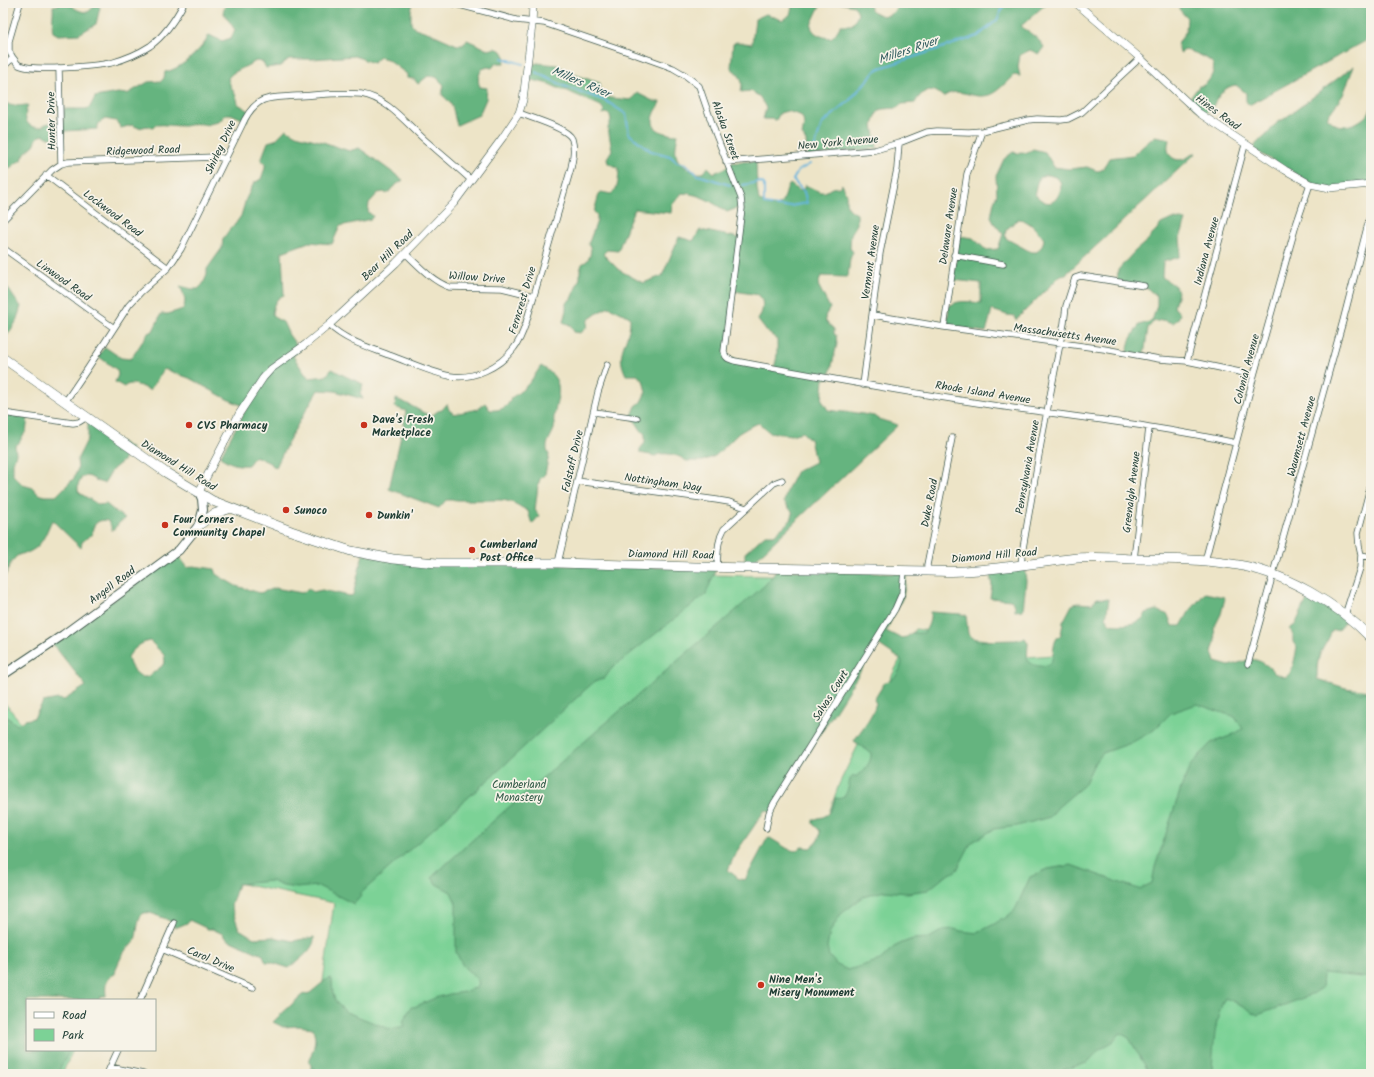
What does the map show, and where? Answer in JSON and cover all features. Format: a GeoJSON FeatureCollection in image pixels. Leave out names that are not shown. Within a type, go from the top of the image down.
{"type":"FeatureCollection","features":[{"type":"Feature","properties":{"kind":"main road","name":"Diamond Hill Road"},"geometry":{"type":"LineString","coordinates":[[3,358],[165,472],[213,501],[330,545],[377,557],[408,561],[437,562],[558,563],[904,571],[964,571],[1070,559],[1104,557],[1134,559],[1173,558],[1239,565],[1272,575],[1318,596],[1369,634]]}},
{"type":"Feature","properties":{"kind":"main road","name":"Angell Road"},"geometry":{"type":"LineString","coordinates":[[3,675],[63,635],[180,550],[199,525],[203,510],[202,499],[199,492]]}},
{"type":"Feature","properties":{"kind":"main road"},"geometry":{"type":"LineString","coordinates":[[199,525],[214,514],[231,508]]}},
{"type":"Feature","properties":{"kind":"street"},"geometry":{"type":"LineString","coordinates":[[20,3],[9,42],[9,51],[19,65],[41,68],[93,66],[111,63],[127,58],[152,44],[161,36],[180,12],[184,3]]}},
{"type":"Feature","properties":{"kind":"street","name":"Alaska Street"},"geometry":{"type":"LineString","coordinates":[[452,3],[516,20],[544,24],[672,68],[696,82],[699,86],[726,162],[741,198],[742,208],[724,351],[724,356],[726,358]]}},
{"type":"Feature","properties":{"kind":"street","name":"Bear Hill Road"},"geometry":{"type":"LineString","coordinates":[[199,492],[239,414],[263,378],[271,369],[306,344],[329,325],[406,254],[454,203],[503,137],[519,113],[523,100],[533,3]]}},
{"type":"Feature","properties":{"kind":"street","name":"Hines Road"},"geometry":{"type":"LineString","coordinates":[[1076,3],[1140,58],[1192,108],[1245,145],[1285,170],[1310,184],[1330,188],[1371,184]]}},
{"type":"Feature","properties":{"kind":"street"},"geometry":{"type":"LineString","coordinates":[[3,67],[13,58]]}},
{"type":"Feature","properties":{"kind":"street","name":"New York Avenue"},"geometry":{"type":"LineString","coordinates":[[726,162],[885,148],[927,132],[982,131],[1019,121],[1037,119],[1061,120],[1075,116],[1085,109],[1140,58]]}},
{"type":"Feature","properties":{"kind":"street","name":"Hunter Drive"},"geometry":{"type":"LineString","coordinates":[[3,220],[52,170],[61,164],[59,68]]}},
{"type":"Feature","properties":{"kind":"street","name":"Shirley Drive"},"geometry":{"type":"LineString","coordinates":[[65,402],[129,305],[140,292],[168,268],[181,249],[188,238],[250,109],[260,101],[272,98],[346,94],[362,94],[371,97],[389,107],[471,180]]}},
{"type":"Feature","properties":{"kind":"street","name":"Ferncrest Drive"},"geometry":{"type":"LineString","coordinates":[[329,325],[345,338],[427,369],[451,376],[463,376],[485,370],[494,366],[509,354],[520,340],[526,323],[571,168],[574,148],[572,138],[568,133],[519,113]]}},
{"type":"Feature","properties":{"kind":"street","name":"Delaware Avenue"},"geometry":{"type":"LineString","coordinates":[[944,326],[966,174],[982,131]]}},
{"type":"Feature","properties":{"kind":"street","name":"Vermont Avenue"},"geometry":{"type":"LineString","coordinates":[[864,385],[880,253],[897,169],[900,143]]}},
{"type":"Feature","properties":{"kind":"street","name":"Indiana Avenue"},"geometry":{"type":"LineString","coordinates":[[1187,362],[1245,145]]}},
{"type":"Feature","properties":{"kind":"street","name":"Ridgewood Road"},"geometry":{"type":"LineString","coordinates":[[61,164],[68,162],[209,158],[226,159]]}},
{"type":"Feature","properties":{"kind":"street","name":"Lockwood Road"},"geometry":{"type":"LineString","coordinates":[[46,176],[168,268]]}},
{"type":"Feature","properties":{"kind":"street","name":"Colonial Avenue"},"geometry":{"type":"LineString","coordinates":[[1205,561],[1254,375],[1296,225],[1310,184]]}},
{"type":"Feature","properties":{"kind":"street","name":"Waumsett Avenue"},"geometry":{"type":"LineString","coordinates":[[1248,664],[1343,321],[1371,212]]}},
{"type":"Feature","properties":{"kind":"street","name":"Linwood Road"},"geometry":{"type":"LineString","coordinates":[[3,248],[114,328]]}},
{"type":"Feature","properties":{"kind":"street","name":"Willow Drive"},"geometry":{"type":"LineString","coordinates":[[406,254],[433,278],[441,284],[449,287],[502,288],[534,296]]}},
{"type":"Feature","properties":{"kind":"street"},"geometry":{"type":"LineString","coordinates":[[954,255],[1003,264]]}},
{"type":"Feature","properties":{"kind":"street","name":"Pennsylvania Avenue"},"geometry":{"type":"LineString","coordinates":[[1021,565],[1023,546],[1066,306],[1075,278],[1081,276],[1144,286]]}},
{"type":"Feature","properties":{"kind":"street","name":"Massachusetts Avenue"},"geometry":{"type":"LineString","coordinates":[[873,315],[1187,362],[1254,375]]}},
{"type":"Feature","properties":{"kind":"street","name":"Rhode Island Avenue"},"geometry":{"type":"LineString","coordinates":[[726,358],[735,361],[864,385],[1149,428],[1194,433],[1236,443]]}},
{"type":"Feature","properties":{"kind":"street","name":"Falstaff Drive"},"geometry":{"type":"LineString","coordinates":[[558,563],[600,386],[608,365]]}},
{"type":"Feature","properties":{"kind":"street"},"geometry":{"type":"LineString","coordinates":[[594,412],[637,418]]}},
{"type":"Feature","properties":{"kind":"street"},"geometry":{"type":"LineString","coordinates":[[3,413],[73,423],[79,422],[87,417]]}},
{"type":"Feature","properties":{"kind":"street","name":"Greenalgh Avenue"},"geometry":{"type":"LineString","coordinates":[[1134,559],[1149,428]]}},
{"type":"Feature","properties":{"kind":"street","name":"Duke Road"},"geometry":{"type":"LineString","coordinates":[[928,571],[927,565],[952,438]]}},
{"type":"Feature","properties":{"kind":"street"},"geometry":{"type":"LineString","coordinates":[[717,567],[718,542],[724,529],[774,483],[782,480]]}},
{"type":"Feature","properties":{"kind":"street","name":"Nottingham Way"},"geometry":{"type":"LineString","coordinates":[[577,481],[632,487],[716,500],[746,508]]}},
{"type":"Feature","properties":{"kind":"street"},"geometry":{"type":"LineString","coordinates":[[1345,615],[1361,563],[1361,555],[1358,546],[1358,533],[1371,484]]}},
{"type":"Feature","properties":{"kind":"street"},"geometry":{"type":"LineString","coordinates":[[1361,555],[1371,557]]}},
{"type":"Feature","properties":{"kind":"street","name":"Salvas Court"},"geometry":{"type":"LineString","coordinates":[[766,828],[769,813],[774,803],[895,609],[902,593],[904,571]]}},
{"type":"Feature","properties":{"kind":"street"},"geometry":{"type":"LineString","coordinates":[[140,999],[174,923]]}},
{"type":"Feature","properties":{"kind":"street","name":"Carol Drive"},"geometry":{"type":"LineString","coordinates":[[162,949],[252,988]]}},
{"type":"Feature","properties":{"kind":"street"},"geometry":{"type":"LineString","coordinates":[[107,1074],[118,1051]]}},
{"type":"Feature","properties":{"kind":"street"},"geometry":{"type":"LineString","coordinates":[[110,1067],[143,1074]]}},
{"type":"Feature","properties":{"kind":"green space"},"geometry":{"type":"Polygon","coordinates":[[[59,3],[70,3],[78,10],[85,12],[88,12],[96,5],[100,7],[96,24],[79,34],[58,35],[53,32],[52,22],[53,6],[58,5],[59,3]]]}},
{"type":"Feature","properties":{"kind":"green space"},"geometry":{"type":"Polygon","coordinates":[[[226,3],[235,5],[246,3],[413,3],[411,23],[415,28],[457,45],[463,45],[467,40],[489,50],[495,48],[502,51],[506,58],[504,63],[496,63],[492,68],[488,67],[482,69],[478,82],[480,87],[487,88],[486,99],[479,115],[457,125],[450,102],[442,95],[444,85],[436,77],[428,76],[418,84],[414,79],[407,78],[407,74],[387,59],[380,57],[373,63],[355,56],[289,59],[280,66],[266,68],[263,62],[256,61],[233,73],[228,78],[238,104],[251,112],[247,121],[231,114],[226,114],[219,122],[206,125],[155,125],[153,128],[147,126],[139,128],[132,125],[121,128],[116,121],[105,119],[99,123],[97,129],[65,131],[64,137],[49,138],[44,135],[38,137],[34,145],[25,153],[22,159],[3,173],[3,87],[5,89],[4,99],[8,104],[14,106],[28,105],[26,109],[26,121],[31,126],[40,127],[49,123],[62,123],[64,109],[86,109],[90,107],[95,97],[118,93],[127,94],[148,82],[161,81],[164,78],[165,72],[180,66],[195,54],[204,44],[209,35],[222,41],[231,38],[235,30],[223,12],[226,3]]]}},
{"type":"Feature","properties":{"kind":"green space"},"geometry":{"type":"Polygon","coordinates":[[[793,3],[825,3],[819,8],[811,25],[815,33],[831,38],[841,25],[852,25],[858,16],[854,6],[840,3],[868,3],[873,11],[879,15],[886,16],[892,13],[898,5],[906,3],[1047,3],[1021,26],[1036,38],[1044,47],[1039,54],[1030,50],[1020,55],[1018,67],[1020,76],[1014,75],[992,94],[977,96],[955,92],[943,97],[939,93],[931,90],[924,92],[915,103],[902,104],[897,108],[882,109],[877,113],[873,125],[877,148],[807,156],[806,141],[802,135],[804,125],[803,119],[800,115],[787,111],[780,113],[776,120],[763,119],[766,108],[760,97],[751,91],[741,92],[742,81],[737,73],[731,68],[733,44],[736,42],[752,44],[755,19],[766,14],[782,20],[790,15],[793,3]]]}},
{"type":"Feature","properties":{"kind":"green space"},"geometry":{"type":"Polygon","coordinates":[[[1180,3],[1371,3],[1371,38],[1249,105],[1246,101],[1246,93],[1236,85],[1228,87],[1222,92],[1212,107],[1204,115],[1188,101],[1199,86],[1202,86],[1208,82],[1214,67],[1211,62],[1204,57],[1185,50],[1180,53],[1178,44],[1186,31],[1187,18],[1179,9],[1180,3]]]}},
{"type":"Feature","properties":{"kind":"green space"},"geometry":{"type":"Polygon","coordinates":[[[537,63],[557,65],[573,74],[600,83],[600,91],[610,98],[631,100],[637,93],[655,102],[660,102],[653,119],[654,126],[662,132],[678,135],[676,154],[678,160],[688,169],[696,173],[703,173],[708,167],[714,173],[728,167],[728,163],[756,161],[759,200],[770,206],[777,206],[783,201],[787,188],[790,184],[799,191],[803,190],[805,185],[820,192],[825,192],[832,188],[839,187],[842,184],[843,189],[847,193],[847,205],[857,214],[857,224],[851,234],[850,248],[853,252],[850,259],[848,276],[821,276],[818,285],[830,308],[825,316],[826,322],[834,329],[837,344],[829,378],[824,379],[822,400],[828,410],[874,416],[878,419],[898,425],[745,569],[745,553],[765,535],[774,535],[791,520],[793,513],[784,502],[787,490],[797,471],[815,462],[810,439],[802,432],[791,435],[769,432],[759,423],[739,433],[715,456],[703,461],[686,461],[671,454],[655,456],[640,453],[640,449],[645,443],[645,434],[631,418],[636,406],[641,402],[646,392],[643,380],[637,375],[626,375],[621,358],[629,329],[630,317],[609,307],[588,320],[587,327],[581,333],[574,332],[570,325],[563,322],[566,303],[571,299],[580,278],[582,264],[587,261],[590,256],[591,248],[588,245],[597,221],[597,215],[594,212],[599,194],[601,192],[611,194],[614,192],[618,184],[619,171],[617,167],[608,163],[607,158],[612,150],[608,128],[611,120],[610,115],[606,113],[603,114],[604,110],[601,106],[565,90],[528,79],[530,66],[537,63]],[[682,193],[672,205],[671,213],[634,209],[618,251],[607,250],[603,254],[619,270],[643,283],[662,276],[679,237],[693,241],[700,230],[740,238],[743,227],[742,206],[727,212],[701,197],[682,193]],[[734,291],[726,357],[773,369],[775,366],[777,351],[777,339],[767,332],[758,320],[763,307],[761,298],[759,295],[734,291]]]}},
{"type":"Feature","properties":{"kind":"green space"},"geometry":{"type":"Polygon","coordinates":[[[1354,66],[1343,95],[1327,117],[1337,125],[1347,126],[1357,123],[1369,113],[1371,109],[1371,185],[1330,190],[1313,184],[1253,149],[1277,123],[1354,66]]]}},
{"type":"Feature","properties":{"kind":"green space"},"geometry":{"type":"Polygon","coordinates":[[[286,129],[296,135],[349,151],[359,148],[403,180],[393,187],[387,194],[384,192],[378,193],[369,203],[368,212],[373,216],[371,219],[340,226],[332,244],[309,242],[282,252],[284,295],[275,302],[272,314],[275,318],[283,322],[289,335],[300,350],[293,356],[305,374],[310,378],[326,376],[332,369],[361,383],[363,385],[360,394],[363,399],[335,391],[318,390],[291,436],[276,467],[255,456],[248,465],[240,465],[220,457],[246,407],[227,399],[189,378],[164,369],[150,390],[133,384],[124,387],[115,382],[118,375],[117,370],[98,356],[105,347],[121,358],[131,359],[148,333],[153,331],[161,314],[168,314],[183,309],[185,300],[180,286],[198,289],[203,284],[207,275],[207,269],[222,248],[223,239],[241,216],[246,199],[254,183],[261,179],[265,168],[265,163],[261,160],[268,142],[275,140],[286,129]]]}},
{"type":"Feature","properties":{"kind":"green space"},"geometry":{"type":"Polygon","coordinates":[[[1155,136],[1169,140],[1168,152],[1171,156],[1178,160],[1196,153],[1066,274],[1061,275],[1016,320],[1015,316],[992,310],[986,332],[947,326],[949,306],[957,302],[981,303],[981,283],[953,280],[959,236],[973,238],[986,250],[998,249],[1003,234],[991,217],[997,194],[996,176],[1004,159],[1013,152],[1023,153],[1033,149],[1045,152],[1054,167],[1069,169],[1087,167],[1097,171],[1102,170],[1109,158],[1133,155],[1155,136]],[[1044,175],[1037,183],[1035,194],[1041,200],[1048,203],[1057,198],[1061,186],[1059,180],[1053,176],[1044,175]],[[1018,219],[1006,230],[1005,236],[1007,239],[1031,252],[1037,252],[1042,246],[1044,239],[1029,223],[1018,219]]]}},
{"type":"Feature","properties":{"kind":"green space"},"geometry":{"type":"Polygon","coordinates":[[[1172,219],[1186,220],[1180,238],[1181,248],[1179,257],[1163,262],[1162,277],[1175,286],[1178,292],[1174,307],[1180,314],[1178,319],[1173,323],[1163,320],[1153,322],[1148,328],[1144,355],[1127,353],[1130,340],[1139,325],[1152,321],[1157,305],[1157,297],[1146,287],[1117,282],[1118,270],[1134,252],[1148,240],[1161,224],[1172,219]]]}},
{"type":"Feature","properties":{"kind":"green space"},"geometry":{"type":"Polygon","coordinates":[[[3,281],[21,306],[16,322],[4,340],[3,281]]]}},
{"type":"Feature","properties":{"kind":"green space"},"geometry":{"type":"Polygon","coordinates":[[[541,366],[549,371],[554,377],[557,382],[558,394],[554,418],[554,429],[547,445],[549,455],[545,474],[540,479],[538,485],[535,510],[539,516],[532,524],[528,511],[512,502],[502,500],[446,500],[439,508],[389,489],[406,411],[395,407],[396,399],[431,416],[442,410],[447,404],[449,410],[454,414],[478,409],[485,403],[490,410],[497,410],[506,406],[511,398],[528,384],[541,366]]]}},
{"type":"Feature","properties":{"kind":"green space"},"geometry":{"type":"Polygon","coordinates":[[[3,413],[28,418],[26,432],[19,443],[15,446],[16,454],[13,463],[13,475],[23,485],[33,488],[37,493],[44,496],[56,496],[74,478],[78,468],[77,460],[88,438],[88,422],[131,448],[123,461],[113,469],[104,483],[85,476],[82,477],[78,485],[78,491],[81,494],[99,505],[106,504],[125,519],[112,531],[108,521],[99,521],[94,525],[92,534],[82,542],[81,548],[52,520],[44,538],[35,548],[29,552],[20,554],[14,559],[10,564],[3,580],[3,413]]]}},
{"type":"Feature","properties":{"kind":"green space"},"geometry":{"type":"Polygon","coordinates":[[[363,554],[397,561],[716,569],[706,594],[611,669],[605,678],[594,682],[586,689],[498,771],[360,894],[361,896],[354,904],[318,886],[297,888],[283,886],[271,881],[238,884],[231,906],[239,929],[254,938],[273,937],[293,941],[314,937],[314,941],[309,950],[289,968],[266,962],[263,955],[225,938],[223,934],[189,920],[187,923],[175,928],[170,921],[166,919],[150,913],[145,913],[141,915],[139,919],[136,936],[132,945],[127,948],[123,954],[115,974],[107,980],[106,996],[102,996],[99,999],[26,999],[26,1051],[69,1051],[59,1071],[60,1074],[3,1074],[3,714],[17,725],[25,720],[34,718],[43,702],[58,699],[64,700],[86,686],[52,643],[178,555],[188,568],[193,566],[215,569],[217,575],[236,586],[260,593],[275,588],[302,593],[308,588],[313,592],[322,590],[350,596],[353,595],[363,554]],[[150,641],[138,646],[128,657],[129,663],[134,671],[142,677],[148,677],[162,666],[165,661],[164,655],[150,641]]]}},
{"type":"Feature","properties":{"kind":"green space"},"geometry":{"type":"Polygon","coordinates":[[[1024,565],[1026,581],[1023,610],[1015,611],[1015,605],[1011,600],[990,598],[992,585],[989,571],[1024,565]]]}},
{"type":"Feature","properties":{"kind":"green space","name":"Cumberland Monastery"},"geometry":{"type":"Polygon","coordinates":[[[422,570],[879,578],[714,887],[802,881],[824,828],[839,784],[915,629],[999,642],[1026,657],[1054,655],[1371,691],[1371,1074],[310,1074],[334,903],[155,866],[28,999],[26,999],[26,1051],[73,1051],[62,1074],[3,1074],[3,701],[23,725],[58,700],[87,737],[422,570]]]}},
{"type":"Feature","properties":{"kind":"green space"},"geometry":{"type":"Polygon","coordinates":[[[777,570],[907,574],[903,597],[886,631],[900,638],[907,637],[911,633],[924,633],[930,621],[930,612],[966,615],[968,634],[977,641],[1016,640],[1025,638],[1028,643],[1027,660],[1037,666],[1046,665],[1052,660],[1055,642],[1061,634],[1063,622],[1072,605],[1077,603],[1092,604],[1097,598],[1109,599],[1106,618],[1110,624],[1131,624],[1140,620],[1146,613],[1157,610],[1168,615],[1172,626],[1181,626],[1189,612],[1205,593],[1225,598],[1221,614],[1214,628],[1215,641],[1212,652],[1215,662],[1229,666],[1251,659],[1261,662],[1274,673],[1284,677],[1287,676],[1292,670],[1297,648],[1293,642],[1293,633],[1289,629],[1295,625],[1305,604],[1312,594],[1347,619],[1338,630],[1332,631],[1321,651],[1318,663],[1317,679],[1358,692],[1371,692],[1371,978],[1323,973],[1322,988],[1311,995],[1258,1015],[1244,1006],[1225,998],[1221,1006],[1215,1032],[1212,1069],[1213,1074],[1150,1074],[1129,1038],[1120,1033],[1114,1041],[1099,1050],[1087,1063],[1064,1069],[1059,1074],[585,1074],[569,1070],[562,1072],[562,1074],[317,1074],[309,1062],[316,1041],[313,1028],[298,1026],[283,1027],[273,1022],[302,995],[310,993],[327,979],[331,978],[333,994],[336,1002],[346,1012],[390,1029],[405,1026],[403,1022],[411,1007],[435,998],[477,988],[479,983],[476,978],[463,966],[456,952],[456,903],[451,892],[436,884],[432,877],[501,814],[765,585],[777,570]],[[878,644],[828,722],[773,813],[765,810],[735,854],[728,870],[739,879],[745,880],[767,839],[770,838],[788,849],[795,851],[802,847],[810,848],[817,841],[820,834],[820,831],[813,824],[813,819],[823,817],[831,811],[835,798],[844,797],[848,790],[850,779],[853,776],[857,776],[869,763],[871,753],[854,741],[872,713],[876,703],[874,700],[885,682],[894,678],[900,669],[902,662],[878,644]],[[1197,704],[1171,713],[1154,730],[1131,743],[1103,753],[1094,764],[1084,785],[1058,807],[1050,817],[1017,826],[994,829],[971,843],[957,870],[943,878],[928,890],[907,893],[884,891],[863,897],[841,914],[830,932],[827,947],[829,956],[837,965],[848,970],[880,960],[894,947],[902,943],[913,939],[929,938],[943,930],[954,929],[977,933],[996,923],[1000,919],[1004,919],[1015,910],[1030,877],[1048,869],[1071,865],[1139,889],[1152,883],[1155,867],[1181,788],[1190,766],[1211,743],[1230,736],[1243,729],[1235,717],[1197,704]]]}},
{"type":"Feature","properties":{"kind":"waterway","name":"Millers River"},"geometry":{"type":"LineString","coordinates":[[814,149],[822,124],[849,101],[877,69],[978,36],[997,20],[1005,3]]}},
{"type":"Feature","properties":{"kind":"waterway","name":"Millers River"},"geometry":{"type":"LineString","coordinates":[[502,58],[523,64]]}},
{"type":"Feature","properties":{"kind":"waterway","name":"Millers River"},"geometry":{"type":"LineString","coordinates":[[536,72],[564,86],[606,101],[626,114],[629,134],[651,151],[670,156],[677,162],[686,164],[698,175],[730,185]]}},
{"type":"Feature","properties":{"kind":"waterway","name":"Millers River"},"geometry":{"type":"LineString","coordinates":[[743,185],[759,182],[764,184],[764,204],[785,207],[807,203],[804,192],[793,180],[798,171],[810,164]]}},
{"type":"Feature","properties":{"kind":"place","name":"CVS Pharmacy"},"geometry":{"type":"Point","coordinates":[189,425]}},
{"type":"Feature","properties":{"kind":"place","name":"Dave's Fresh Marketplace"},"geometry":{"type":"Point","coordinates":[364,425]}},
{"type":"Feature","properties":{"kind":"place","name":"Sunoco"},"geometry":{"type":"Point","coordinates":[286,510]}},
{"type":"Feature","properties":{"kind":"place","name":"Dunkin'"},"geometry":{"type":"Point","coordinates":[369,515]}},
{"type":"Feature","properties":{"kind":"place","name":"Four Corners Community Chapel"},"geometry":{"type":"Point","coordinates":[165,525]}},
{"type":"Feature","properties":{"kind":"place","name":"Cumberland Post Office"},"geometry":{"type":"Point","coordinates":[472,550]}},
{"type":"Feature","properties":{"kind":"place","name":"Nine Men's Misery Monument"},"geometry":{"type":"Point","coordinates":[761,985]}}]}
